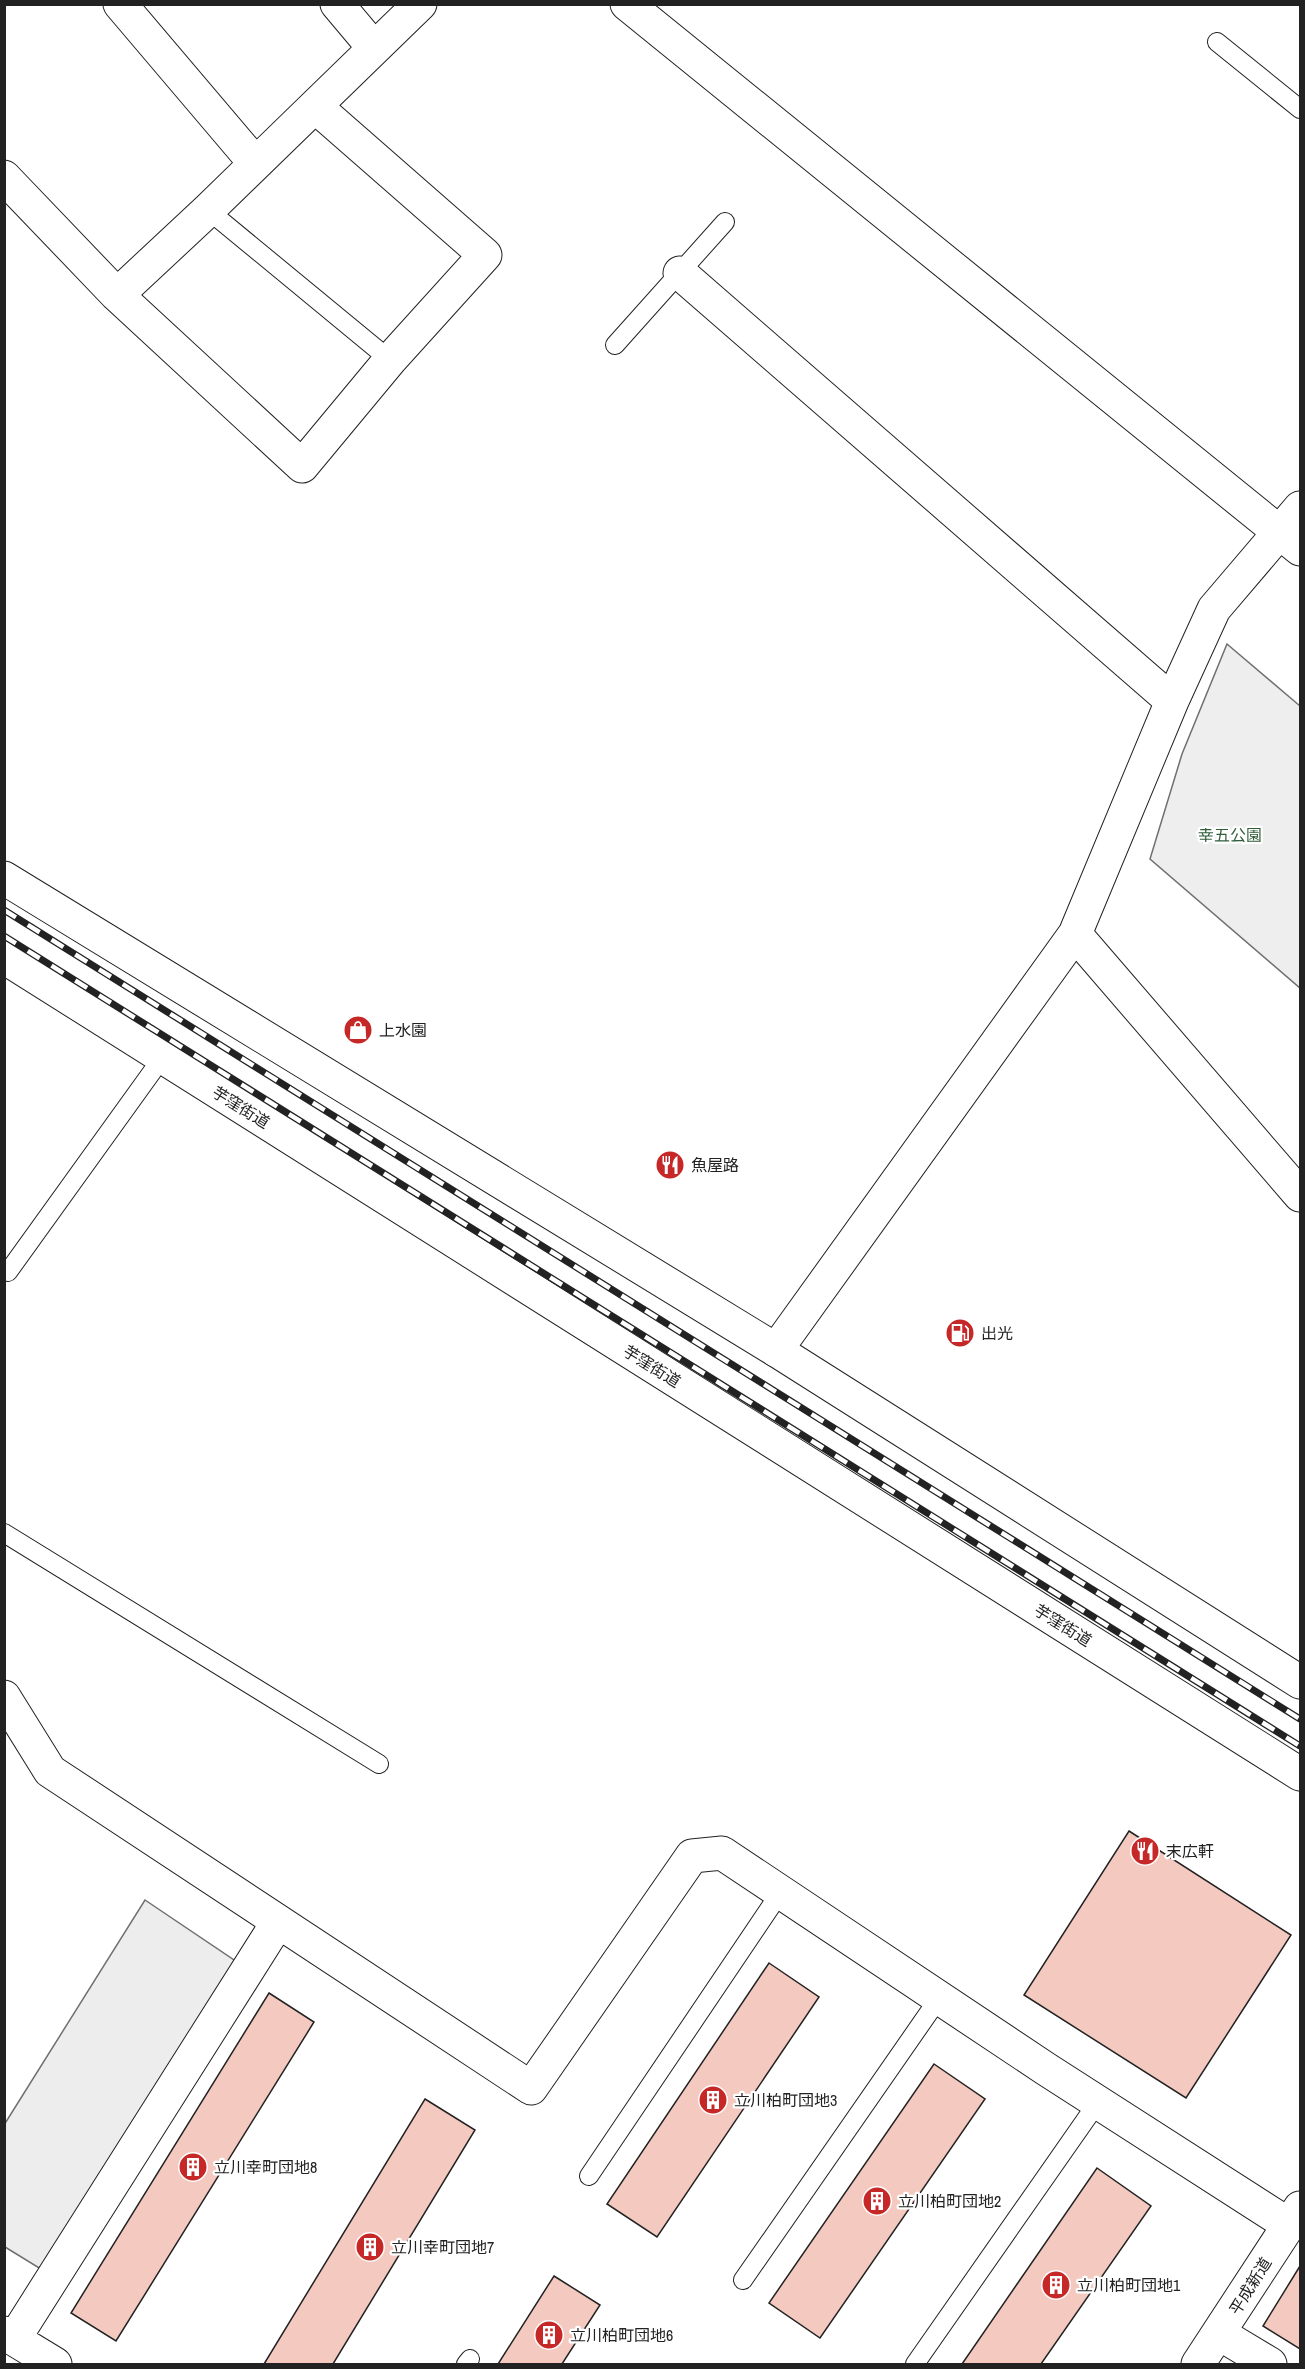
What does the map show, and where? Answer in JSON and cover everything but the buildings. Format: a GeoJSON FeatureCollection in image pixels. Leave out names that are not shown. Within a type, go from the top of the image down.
{"type":"FeatureCollection","features":[{"type":"Feature","properties":{"kind":"street"},"geometry":{"type":"LineString","coordinates":[[120,4],[255,163]]}},
{"type":"Feature","properties":{"kind":"street"},"geometry":{"type":"LineString","coordinates":[[337,4],[374,48]]}},
{"type":"Feature","properties":{"kind":"street"},"geometry":{"type":"LineString","coordinates":[[117,295],[316,107],[420,4]]}},
{"type":"Feature","properties":{"kind":"street"},"geometry":{"type":"LineString","coordinates":[[627,4],[1290,540]]}},
{"type":"Feature","properties":{"kind":"street"},"geometry":{"type":"LineString","coordinates":[[4,177],[117,295],[302,466],[390,360],[485,255],[316,107]]}},
{"type":"Feature","properties":{"kind":"street"},"geometry":{"type":"LineString","coordinates":[[680,273],[1172,701]]}},
{"type":"Feature","properties":{"kind":"street"},"geometry":{"type":"LineString","coordinates":[[776,1350],[1075,934],[1172,701],[1214,609],[1290,540],[1300,508]]}},
{"type":"Feature","properties":{"kind":"street"},"geometry":{"type":"LineString","coordinates":[[4,856],[136,960]]}},
{"type":"Feature","properties":{"kind":"street"},"geometry":{"type":"LineString","coordinates":[[4,878],[776,1350],[1300,1682]]}},
{"type":"Feature","properties":{"kind":"street"},"geometry":{"type":"LineString","coordinates":[[1075,934],[1300,1195]]}},
{"type":"Feature","properties":{"kind":"street","name":"芋窪街道"},"geometry":{"type":"LineString","coordinates":[[4,957],[1300,1774]]}},
{"type":"Feature","properties":{"kind":"street"},"geometry":{"type":"LineString","coordinates":[[4,974],[107,1023]]}},
{"type":"Feature","properties":{"kind":"street"},"geometry":{"type":"LineString","coordinates":[[4,1697],[50,1771],[531,2088],[692,1856],[722,1853],[1098,2102],[1295,2216]]}},
{"type":"Feature","properties":{"kind":"street"},"geometry":{"type":"LineString","coordinates":[[55,2364],[9,2336],[278,1922]]}},
{"type":"Feature","properties":{"kind":"street","name":"平成新道"},"geometry":{"type":"LineString","coordinates":[[1198,2364],[1220,2334],[1295,2216]]}},
{"type":"Feature","properties":{"kind":"street"},"geometry":{"type":"LineString","coordinates":[[1220,2334],[1270,2364]]}},
{"type":"Feature","properties":{"kind":"lane"},"geometry":{"type":"LineString","coordinates":[[1217,42],[1300,109]]}},
{"type":"Feature","properties":{"kind":"lane"},"geometry":{"type":"LineString","coordinates":[[208,210],[390,360]]}},
{"type":"Feature","properties":{"kind":"lane"},"geometry":{"type":"LineString","coordinates":[[615,345],[725,222]]}},
{"type":"Feature","properties":{"kind":"lane"},"geometry":{"type":"LineString","coordinates":[[8,1272],[162,1058]]}},
{"type":"Feature","properties":{"kind":"lane"},"geometry":{"type":"LineString","coordinates":[[4,1533],[378,1764]]}},
{"type":"Feature","properties":{"kind":"lane"},"geometry":{"type":"LineString","coordinates":[[589,2176],[780,1893]]}},
{"type":"Feature","properties":{"kind":"lane"},"geometry":{"type":"LineString","coordinates":[[743,2280],[939,1998]]}},
{"type":"Feature","properties":{"kind":"lane"},"geometry":{"type":"LineString","coordinates":[[915,2364],[1098,2102]]}},
{"type":"Feature","properties":{"kind":"green space","name":"幸五公園"},"geometry":{"type":"Polygon","coordinates":[[[1227,644],[1300,706],[1300,988],[1150,859],[1182,754],[1227,644]]]}},
{"type":"Feature","properties":{"kind":"shaded area"},"geometry":{"type":"Polygon","coordinates":[[[145,1900],[237,1962],[44,2271],[5,2247],[4,2125],[145,1900]]]}},
{"type":"Feature","properties":{"kind":"railway"},"geometry":{"type":"LineString","coordinates":[[4,910],[1300,1719]]}},
{"type":"Feature","properties":{"kind":"railway"},"geometry":{"type":"LineString","coordinates":[[4,936],[1300,1746]]}},
{"type":"Feature","properties":{"kind":"place","name":"上水園"},"geometry":{"type":"Point","coordinates":[358,1030]}},
{"type":"Feature","properties":{"kind":"place","name":"魚屋路"},"geometry":{"type":"Point","coordinates":[670,1165]}},
{"type":"Feature","properties":{"kind":"place","name":"出光"},"geometry":{"type":"Point","coordinates":[960,1333]}},
{"type":"Feature","properties":{"kind":"place","name":"末広軒"},"geometry":{"type":"Point","coordinates":[1145,1851]}},
{"type":"Feature","properties":{"kind":"place","name":"立川柏町団地3"},"geometry":{"type":"Point","coordinates":[713,2100]}},
{"type":"Feature","properties":{"kind":"place","name":"立川幸町団地8"},"geometry":{"type":"Point","coordinates":[193,2167]}},
{"type":"Feature","properties":{"kind":"place","name":"立川柏町団地2"},"geometry":{"type":"Point","coordinates":[877,2201]}},
{"type":"Feature","properties":{"kind":"place","name":"立川幸町団地7"},"geometry":{"type":"Point","coordinates":[370,2247]}},
{"type":"Feature","properties":{"kind":"place","name":"立川柏町団地1"},"geometry":{"type":"Point","coordinates":[1056,2285]}},
{"type":"Feature","properties":{"kind":"place","name":"立川柏町団地6"},"geometry":{"type":"Point","coordinates":[549,2335]}}]}
